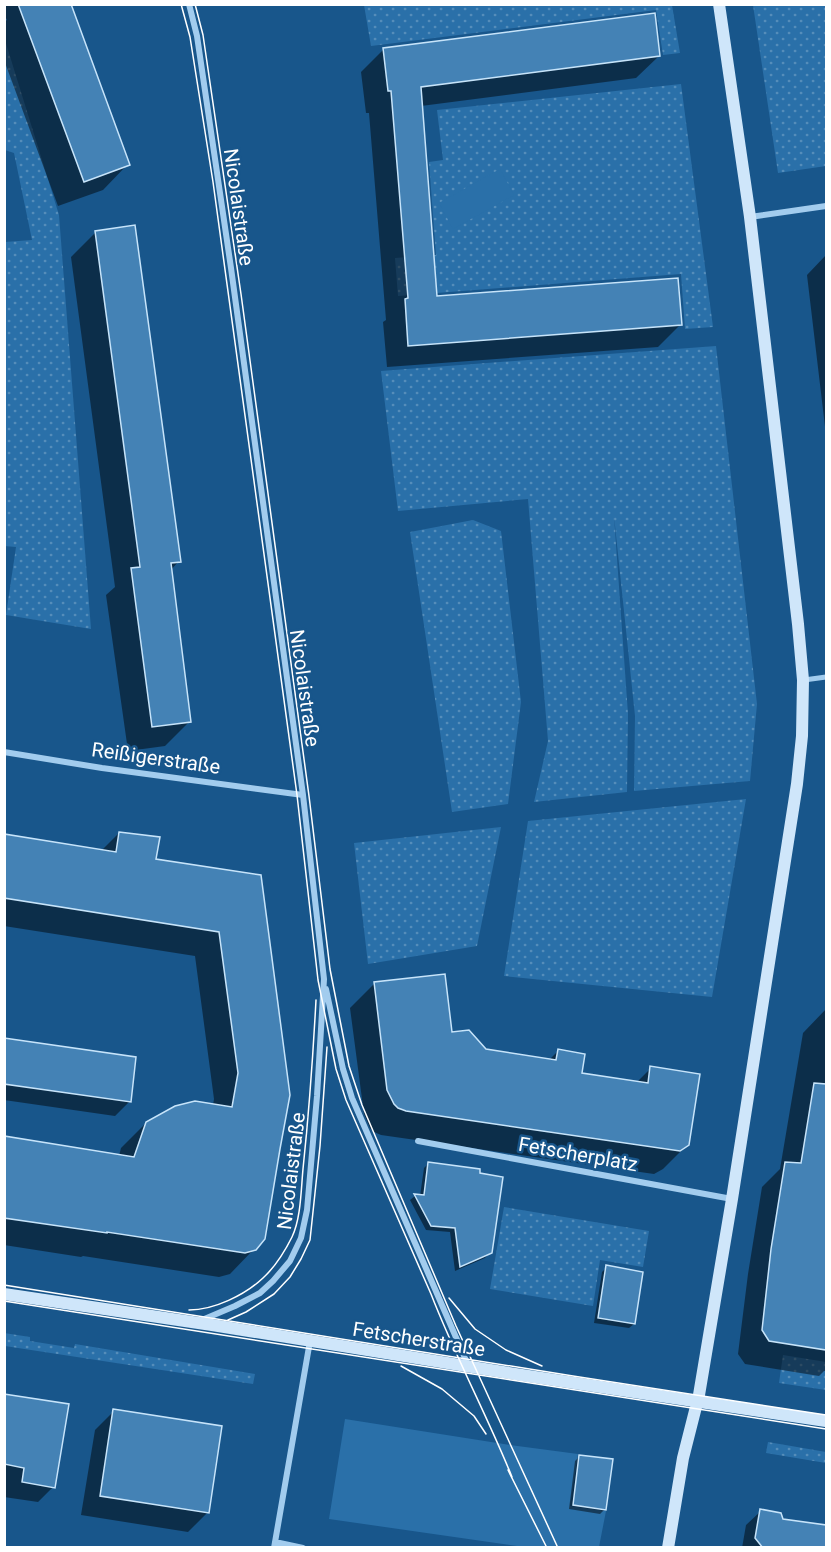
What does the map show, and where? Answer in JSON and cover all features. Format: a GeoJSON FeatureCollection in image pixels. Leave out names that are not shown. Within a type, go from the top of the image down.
{"type":"FeatureCollection","features":[{"type":"Feature","properties":{"kind":"main road"},"geometry":{"type":"LineString","coordinates":[[668,1548],[683,1458],[697,1402],[732,1199],[797,784],[802,736],[803,680],[789,545],[750,217],[719,4]]}},
{"type":"Feature","properties":{"kind":"main road","name":"Fetscherstraße"},"geometry":{"type":"LineString","coordinates":[[4,1294],[826,1421]]}},
{"type":"Feature","properties":{"kind":"street","name":"Nicolaistraße"},"geometry":{"type":"LineString","coordinates":[[189,4],[197,36],[210,119],[303,795],[324,979],[307,1210],[301,1238],[290,1261],[260,1293],[210,1318],[193,1322]]}},
{"type":"Feature","properties":{"kind":"street"},"geometry":{"type":"LineString","coordinates":[[750,217],[826,206]]}},
{"type":"Feature","properties":{"kind":"street"},"geometry":{"type":"LineString","coordinates":[[803,680],[826,677]]}},
{"type":"Feature","properties":{"kind":"street","name":"Reißigerstraße"},"geometry":{"type":"LineString","coordinates":[[4,752],[102,768],[303,795]]}},
{"type":"Feature","properties":{"kind":"street"},"geometry":{"type":"LineString","coordinates":[[324,979],[343,1069],[352,1098],[468,1366]]}},
{"type":"Feature","properties":{"kind":"street","name":"Fetscherplatz"},"geometry":{"type":"LineString","coordinates":[[417,1141],[732,1199]]}},
{"type":"Feature","properties":{"kind":"street"},"geometry":{"type":"LineString","coordinates":[[303,1548],[275,1545],[310,1341]]}},
{"type":"Feature","properties":{"kind":"shaded area"},"geometry":{"type":"Polygon","coordinates":[[[364,5],[672,5],[680,53],[663,55],[656,10],[371,46],[364,5]]]}},
{"type":"Feature","properties":{"kind":"shaded area"},"geometry":{"type":"Polygon","coordinates":[[[753,5],[826,5],[826,166],[778,173],[753,5]]]}},
{"type":"Feature","properties":{"kind":"shaded area"},"geometry":{"type":"Polygon","coordinates":[[[4,37],[59,215],[91,629],[6,615],[16,547],[4,546],[5,242],[32,240],[14,153],[5,150],[4,37]]]}},
{"type":"Feature","properties":{"kind":"shaded area"},"geometry":{"type":"Polygon","coordinates":[[[681,84],[713,327],[685,329],[681,274],[398,296],[395,258],[436,255],[429,162],[443,160],[437,110],[681,84]]]}},
{"type":"Feature","properties":{"kind":"shaded area"},"geometry":{"type":"Polygon","coordinates":[[[500,169],[514,195],[453,229],[439,203],[500,169]]]}},
{"type":"Feature","properties":{"kind":"shaded area"},"geometry":{"type":"Polygon","coordinates":[[[716,346],[757,704],[750,781],[634,791],[635,716],[614,516],[628,714],[627,792],[534,802],[548,741],[528,499],[398,511],[381,371],[716,346]]]}},
{"type":"Feature","properties":{"kind":"shaded area"},"geometry":{"type":"Polygon","coordinates":[[[473,520],[501,531],[521,702],[508,804],[452,812],[410,532],[473,520]]]}},
{"type":"Feature","properties":{"kind":"shaded area"},"geometry":{"type":"Polygon","coordinates":[[[746,799],[712,997],[504,976],[528,821],[746,799]]]}},
{"type":"Feature","properties":{"kind":"shaded area"},"geometry":{"type":"Polygon","coordinates":[[[501,827],[477,946],[368,964],[354,843],[501,827]]]}},
{"type":"Feature","properties":{"kind":"shaded area"},"geometry":{"type":"Polygon","coordinates":[[[504,1207],[649,1231],[643,1267],[600,1260],[593,1306],[490,1289],[504,1207]]]}},
{"type":"Feature","properties":{"kind":"shaded area"},"geometry":{"type":"Polygon","coordinates":[[[4,1333],[30,1337],[30,1341],[74,1348],[75,1344],[255,1374],[253,1384],[5,1346],[4,1333]]]}},
{"type":"Feature","properties":{"kind":"shaded area"},"geometry":{"type":"Polygon","coordinates":[[[783,1355],[826,1362],[826,1390],[779,1383],[783,1355]]]}},
{"type":"Feature","properties":{"kind":"shaded area"},"geometry":{"type":"Polygon","coordinates":[[[345,1419],[578,1454],[570,1506],[606,1511],[599,1547],[524,1547],[329,1519],[345,1419]]]}},
{"type":"Feature","properties":{"kind":"shaded area"},"geometry":{"type":"Polygon","coordinates":[[[768,1442],[826,1452],[826,1463],[766,1453],[768,1442]]]}},
{"type":"Feature","properties":{"kind":"building"},"geometry":{"type":"Polygon","coordinates":[[[18,4],[71,4],[130,165],[84,182],[18,4]]]}},
{"type":"Feature","properties":{"kind":"building"},"geometry":{"type":"Polygon","coordinates":[[[655,13],[660,56],[421,87],[437,296],[678,278],[682,325],[408,346],[405,299],[408,298],[391,91],[388,91],[383,48],[655,13]]]}},
{"type":"Feature","properties":{"kind":"building"},"geometry":{"type":"Polygon","coordinates":[[[135,225],[181,562],[171,563],[191,722],[152,727],[131,568],[140,567],[95,231],[135,225]]]}},
{"type":"Feature","properties":{"kind":"building"},"geometry":{"type":"Polygon","coordinates":[[[119,832],[160,837],[156,859],[261,875],[290,1095],[265,1239],[256,1250],[245,1253],[4,1218],[4,1136],[134,1157],[146,1122],[175,1106],[195,1101],[232,1107],[238,1073],[219,932],[4,898],[4,834],[116,852],[119,832]]]}},
{"type":"Feature","properties":{"kind":"building"},"geometry":{"type":"Polygon","coordinates":[[[445,974],[452,1032],[469,1030],[486,1049],[556,1060],[558,1049],[585,1054],[582,1073],[648,1083],[650,1066],[700,1074],[689,1145],[680,1151],[398,1108],[387,1090],[374,982],[445,974]]]}},
{"type":"Feature","properties":{"kind":"building"},"geometry":{"type":"Polygon","coordinates":[[[4,1038],[136,1057],[131,1102],[4,1084],[4,1038]]]}},
{"type":"Feature","properties":{"kind":"building"},"geometry":{"type":"Polygon","coordinates":[[[814,1083],[826,1084],[826,1350],[769,1341],[762,1330],[771,1249],[785,1162],[801,1163],[814,1083]]]}},
{"type":"Feature","properties":{"kind":"building"},"geometry":{"type":"Polygon","coordinates":[[[428,1162],[480,1169],[480,1173],[503,1177],[492,1253],[460,1267],[455,1228],[431,1226],[414,1194],[424,1195],[428,1162]]]}},
{"type":"Feature","properties":{"kind":"building"},"geometry":{"type":"Polygon","coordinates":[[[606,1265],[643,1272],[635,1324],[598,1318],[606,1265]]]}},
{"type":"Feature","properties":{"kind":"building"},"geometry":{"type":"Polygon","coordinates":[[[4,1394],[69,1404],[55,1488],[22,1482],[24,1468],[4,1464],[4,1394]]]}},
{"type":"Feature","properties":{"kind":"building"},"geometry":{"type":"Polygon","coordinates":[[[113,1409],[222,1426],[209,1513],[100,1496],[113,1409]]]}},
{"type":"Feature","properties":{"kind":"building"},"geometry":{"type":"Polygon","coordinates":[[[579,1455],[613,1459],[606,1510],[573,1505],[579,1455]]]}},
{"type":"Feature","properties":{"kind":"building"},"geometry":{"type":"Polygon","coordinates":[[[760,1509],[781,1513],[783,1519],[826,1525],[826,1548],[763,1548],[755,1538],[760,1509]]]}},
{"type":"Feature","properties":{"kind":"tram line"},"geometry":{"type":"LineString","coordinates":[[181,4],[190,37],[213,182],[297,795],[318,980],[336,1069],[346,1100],[512,1477]]}},
{"type":"Feature","properties":{"kind":"tram line"},"geometry":{"type":"LineString","coordinates":[[195,4],[203,35],[241,294],[330,969],[349,1066],[362,1105],[456,1326],[558,1548]]}},
{"type":"Feature","properties":{"kind":"tram line"},"geometry":{"type":"LineString","coordinates":[[189,1310],[219,1304],[247,1290],[272,1269],[292,1237],[300,1204],[316,1000]]}},
{"type":"Feature","properties":{"kind":"tram line"},"geometry":{"type":"LineString","coordinates":[[228,1320],[246,1312],[274,1294],[290,1277],[310,1240],[327,1047]]}},
{"type":"Feature","properties":{"kind":"tram line"},"geometry":{"type":"LineString","coordinates":[[4,1285],[826,1415]]}},
{"type":"Feature","properties":{"kind":"tram line"},"geometry":{"type":"LineString","coordinates":[[449,1298],[475,1329],[506,1350],[542,1366]]}},
{"type":"Feature","properties":{"kind":"tram line"},"geometry":{"type":"LineString","coordinates":[[4,1301],[826,1429]]}},
{"type":"Feature","properties":{"kind":"tram line"},"geometry":{"type":"LineString","coordinates":[[401,1366],[442,1389],[474,1416],[486,1434]]}},
{"type":"Feature","properties":{"kind":"tram line"},"geometry":{"type":"LineString","coordinates":[[508,1470],[547,1548]]}}]}
